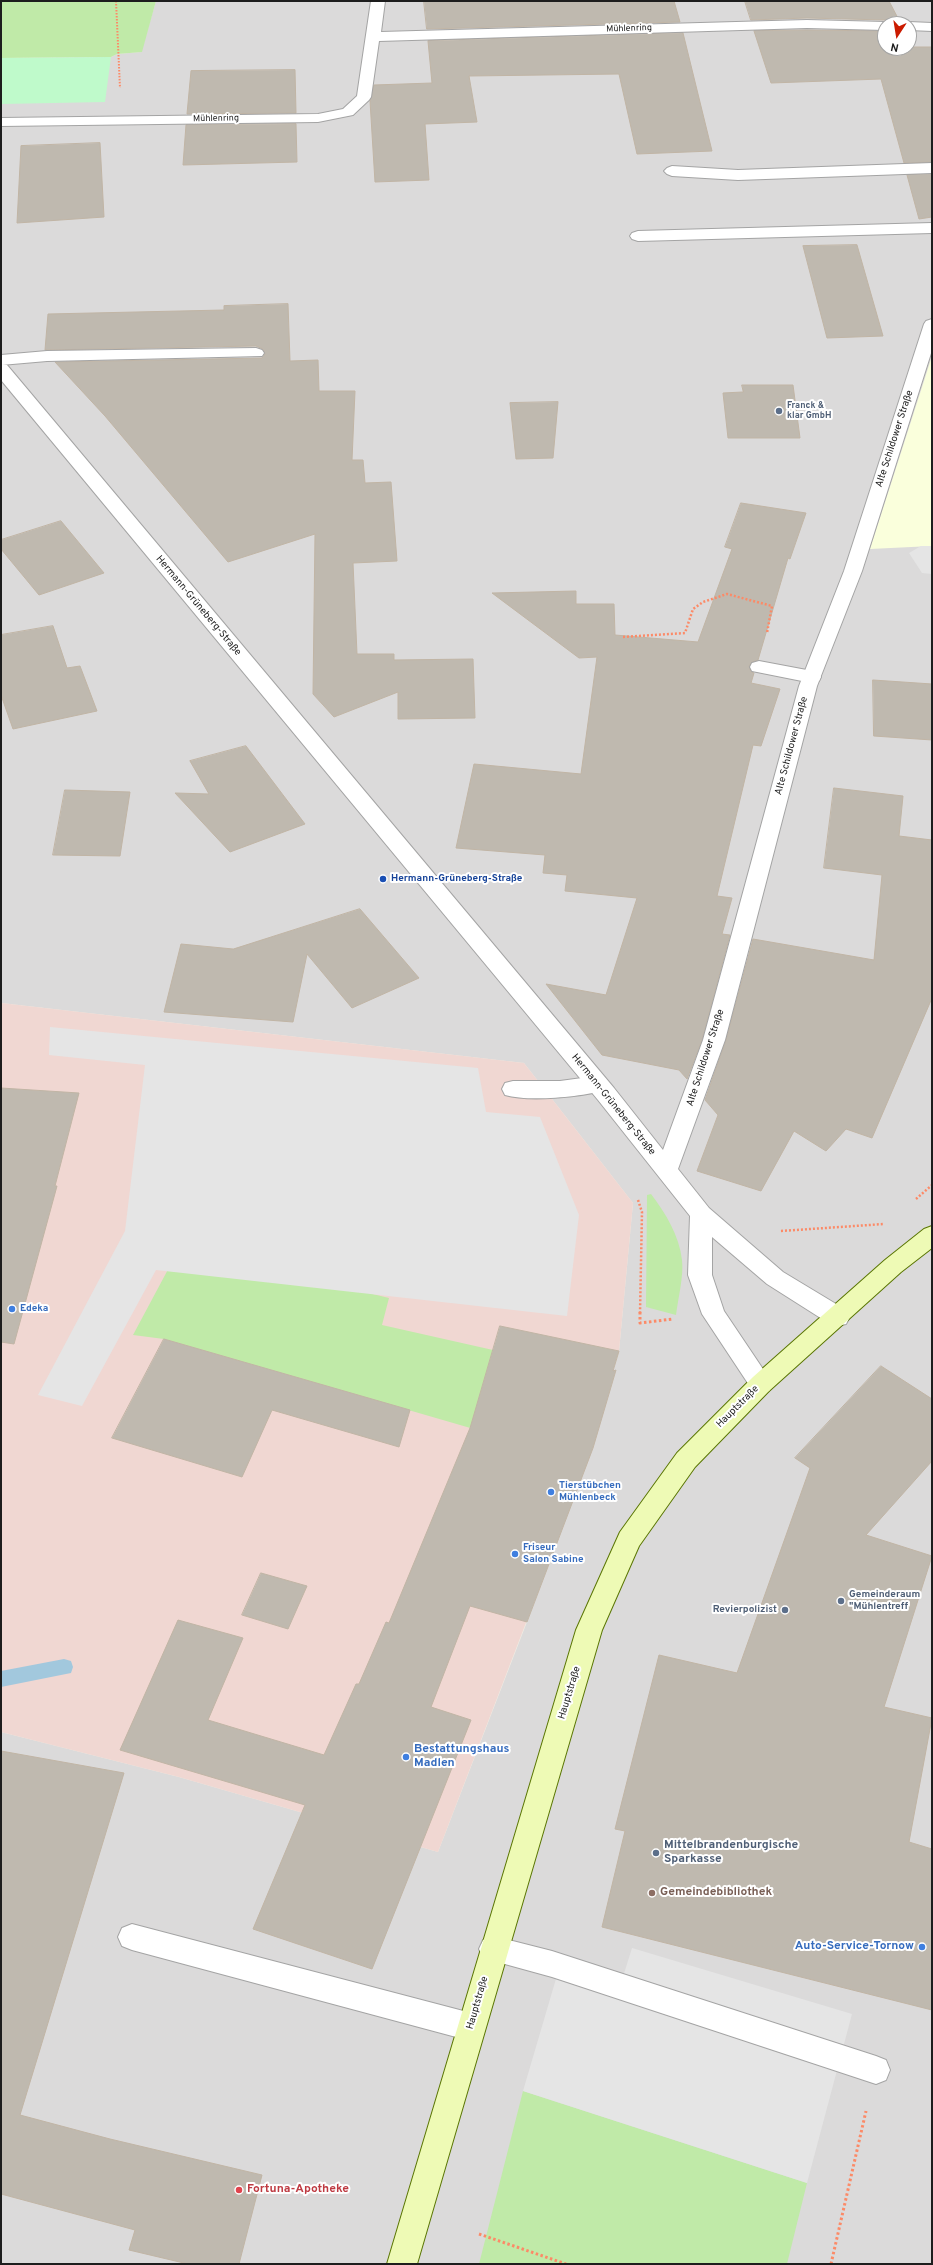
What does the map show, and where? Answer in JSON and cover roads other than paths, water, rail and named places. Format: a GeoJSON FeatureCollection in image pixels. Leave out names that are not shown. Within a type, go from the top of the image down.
{"type":"FeatureCollection","features":[{"type":"Feature","properties":{"kind":"main road","name":"Hauptstraße"},"geometry":{"type":"LineString","coordinates":[[402,2264],[589,1630],[629,1540],[686,1460],[761,1384],[893,1266],[932,1235]]}},
{"type":"Feature","properties":{"kind":"street","name":"Mühlenring"},"geometry":{"type":"LineString","coordinates":[[1,122],[318,118],[348,112],[364,97],[378,1]]}},
{"type":"Feature","properties":{"kind":"street","name":"Mühlenring"},"geometry":{"type":"LineString","coordinates":[[373,37],[807,24],[877,26]]}},
{"type":"Feature","properties":{"kind":"street"},"geometry":{"type":"LineString","coordinates":[[917,26],[932,27]]}},
{"type":"Feature","properties":{"kind":"street"},"geometry":{"type":"LineString","coordinates":[[672,171],[738,175],[932,168]]}},
{"type":"Feature","properties":{"kind":"street"},"geometry":{"type":"LineString","coordinates":[[638,236],[932,228]]}},
{"type":"Feature","properties":{"kind":"street","name":"Alte Schildower Straße"},"geometry":{"type":"LineString","coordinates":[[666,1172],[714,1040],[790,747],[812,677],[852,571],[932,324]]}},
{"type":"Feature","properties":{"kind":"street"},"geometry":{"type":"LineString","coordinates":[[1,360],[47,356],[256,353]]}},
{"type":"Feature","properties":{"kind":"street","name":"Hermann-Grüneberg-Straße"},"geometry":{"type":"LineString","coordinates":[[1,368],[597,1084],[701,1214],[775,1278],[838,1316]]}},
{"type":"Feature","properties":{"kind":"street"},"geometry":{"type":"LineString","coordinates":[[759,667],[812,677]]}},
{"type":"Feature","properties":{"kind":"street"},"geometry":{"type":"LineString","coordinates":[[513,1089],[560,1089],[597,1084]]}},
{"type":"Feature","properties":{"kind":"street"},"geometry":{"type":"LineString","coordinates":[[701,1214],[700,1275],[714,1314],[761,1384]]}},
{"type":"Feature","properties":{"kind":"street"},"geometry":{"type":"LineString","coordinates":[[132,1937],[471,2027]]}},
{"type":"Feature","properties":{"kind":"street"},"geometry":{"type":"LineString","coordinates":[[494,1949],[552,1964],[876,2070]]}},
{"type":"Feature","properties":{"kind":"waterway"},"geometry":{"type":"LineString","coordinates":[[1,1679],[64,1667]]}},
{"type":"Feature","properties":{"kind":"place","name":"Franck & klar GmbH"},"geometry":{"type":"Point","coordinates":[779,411]}},
{"type":"Feature","properties":{"kind":"place","name":"Hermann-Grüneberg-Straße"},"geometry":{"type":"Point","coordinates":[383,879]}},
{"type":"Feature","properties":{"kind":"place","name":"Edeka"},"geometry":{"type":"Point","coordinates":[12,1309]}},
{"type":"Feature","properties":{"kind":"place","name":"Tierstübchen Mühlenbeck"},"geometry":{"type":"Point","coordinates":[551,1492]}},
{"type":"Feature","properties":{"kind":"place","name":"Friseur Salon Sabine"},"geometry":{"type":"Point","coordinates":[515,1554]}},
{"type":"Feature","properties":{"kind":"place","name":"Gemeinderaum \"Mühlentreff"},"geometry":{"type":"Point","coordinates":[841,1601]}},
{"type":"Feature","properties":{"kind":"place","name":"Revierpolizist"},"geometry":{"type":"Point","coordinates":[785,1610]}},
{"type":"Feature","properties":{"kind":"place","name":"Bestattungshaus Madlen"},"geometry":{"type":"Point","coordinates":[406,1757]}},
{"type":"Feature","properties":{"kind":"place","name":"Mittelbrandenburgische Sparkasse"},"geometry":{"type":"Point","coordinates":[656,1853]}},
{"type":"Feature","properties":{"kind":"place","name":"Gemeindebibliothek"},"geometry":{"type":"Point","coordinates":[652,1893]}},
{"type":"Feature","properties":{"kind":"place","name":"Auto-Service-Tornow"},"geometry":{"type":"Point","coordinates":[922,1947]}},
{"type":"Feature","properties":{"kind":"place","name":"Fortuna-Apotheke"},"geometry":{"type":"Point","coordinates":[239,2190]}}]}
